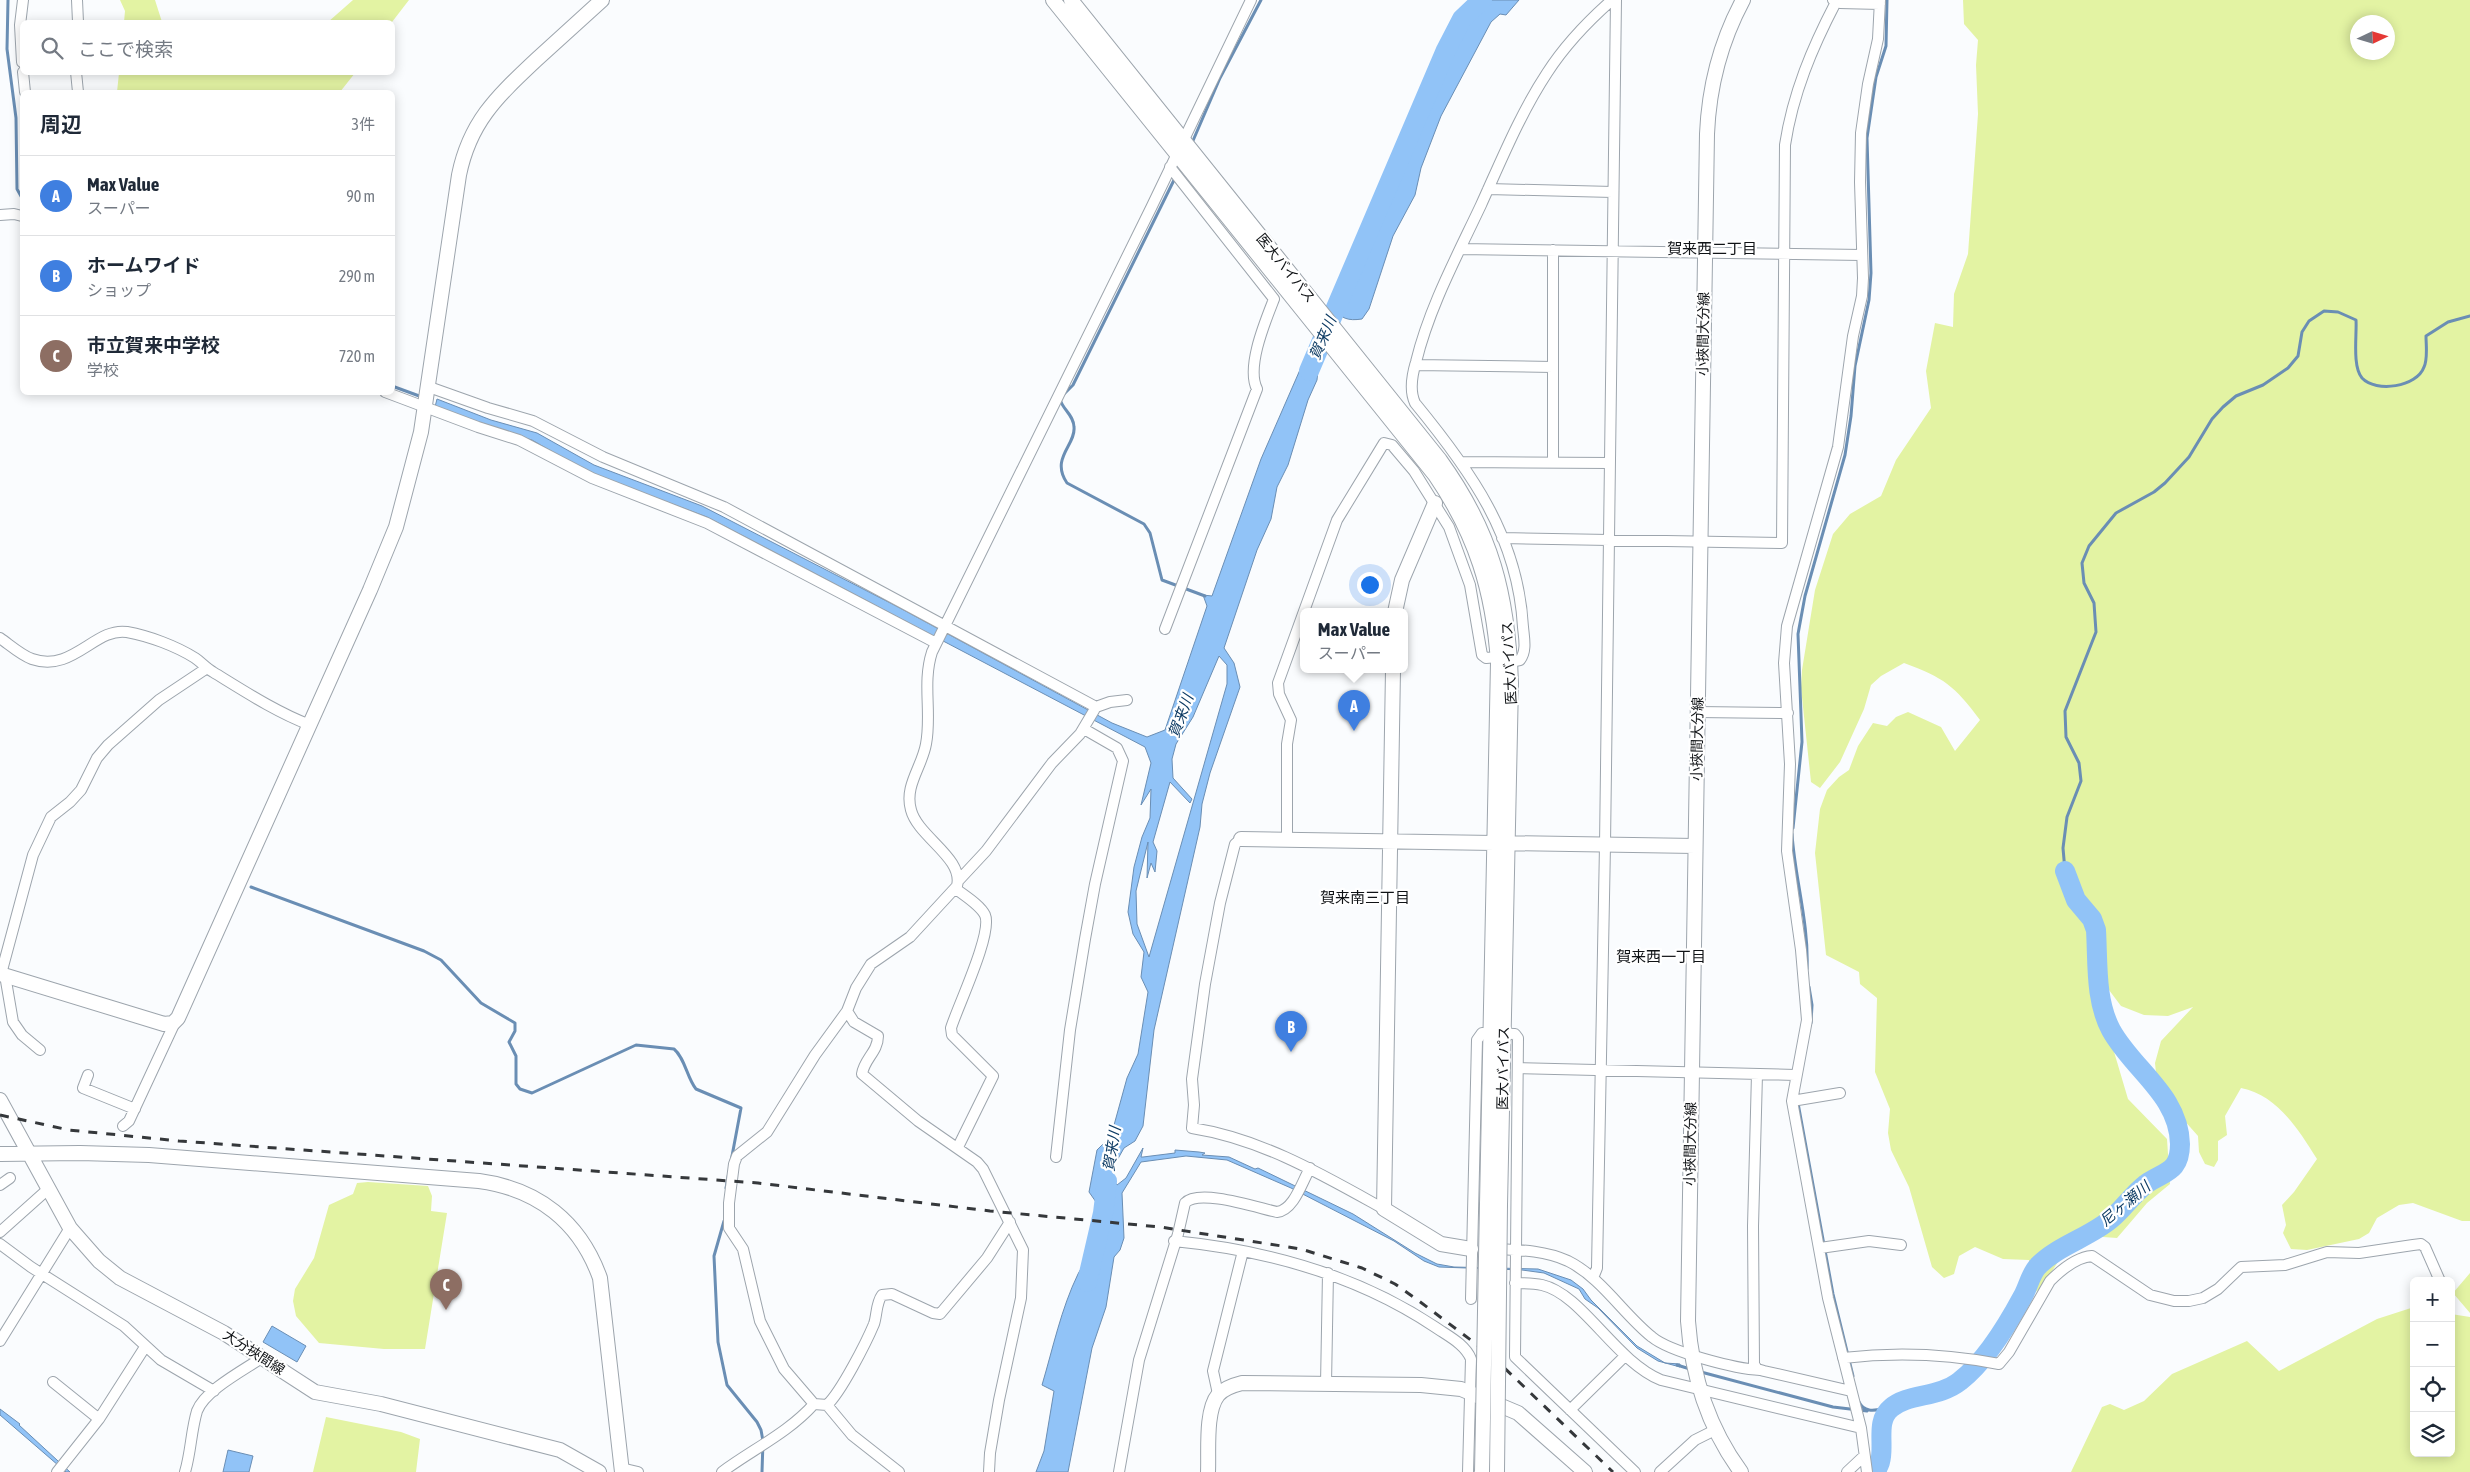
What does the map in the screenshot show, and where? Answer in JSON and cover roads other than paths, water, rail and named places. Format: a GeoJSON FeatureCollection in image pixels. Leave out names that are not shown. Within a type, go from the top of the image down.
{"type":"FeatureCollection","features":[{"type":"Feature","properties":{"kind":"main road"},"geometry":{"type":"LineString","coordinates":[[2,974],[164,1024],[172,1023],[178,1018],[370,590],[396,527],[414,465],[428,389],[459,175],[470,138],[477,123],[498,95],[602,0]]}},
{"type":"Feature","properties":{"kind":"main road","name":"医大バイパス"},"geometry":{"type":"LineString","coordinates":[[1054,0],[1186,153],[1456,483],[1486,542],[1499,580],[1506,616],[1493,1205],[1482,1472]]}},
{"type":"Feature","properties":{"kind":"main road","name":"医大バイパス"},"geometry":{"type":"LineString","coordinates":[[1071,0],[1186,153],[1447,492],[1472,540],[1483,571],[1491,598],[1497,642],[1504,660]]}},
{"type":"Feature","properties":{"kind":"main road","name":"小挾間大分線"},"geometry":{"type":"LineString","coordinates":[[1741,1472],[1715,1430],[1699,1390],[1693,1364],[1688,1311],[1704,253],[1709,105],[1714,77],[1726,38],[1743,0]]}},
{"type":"Feature","properties":{"kind":"main road"},"geometry":{"type":"LineString","coordinates":[[1396,608],[1402,580],[1434,503]]}},
{"type":"Feature","properties":{"kind":"main road"},"geometry":{"type":"LineString","coordinates":[[1393,673],[1392,841],[1384,1209],[1434,1241],[1450,1246],[1471,1248]]}},
{"type":"Feature","properties":{"kind":"main road"},"geometry":{"type":"LineString","coordinates":[[1241,839],[1695,846]]}},
{"type":"Feature","properties":{"kind":"main road","name":"大分挾間線"},"geometry":{"type":"LineString","coordinates":[[0,1100],[47,1190],[70,1228],[99,1261],[120,1278],[224,1333],[315,1392],[381,1404],[560,1450],[599,1472]]}},
{"type":"Feature","properties":{"kind":"main road"},"geometry":{"type":"LineString","coordinates":[[0,1154],[80,1153],[149,1155],[480,1181],[505,1185],[531,1195],[556,1211],[573,1228],[588,1251],[600,1278],[622,1470]]}},
{"type":"Feature","properties":{"kind":"main road","name":"医大バイパス"},"geometry":{"type":"LineString","coordinates":[[1493,1205],[1497,1472]]}},
{"type":"Feature","properties":{"kind":"main road"},"geometry":{"type":"LineString","coordinates":[[1208,1472],[1210,1415],[1218,1394],[1234,1385],[1242,1383],[1440,1386],[1470,1391],[1525,1417],[1585,1472]]}},
{"type":"Feature","properties":{"kind":"street"},"geometry":{"type":"LineString","coordinates":[[21,20],[23,0]]}},
{"type":"Feature","properties":{"kind":"street"},"geometry":{"type":"LineString","coordinates":[[77,0],[78,20]]}},
{"type":"Feature","properties":{"kind":"street"},"geometry":{"type":"LineString","coordinates":[[958,1147],[994,1076],[952,1035],[950,1028],[974,973],[986,920],[982,910],[957,884],[955,867],[912,816],[910,806],[911,786],[926,746],[927,671],[936,643],[1170,168],[1186,153],[1251,0]]}},
{"type":"Feature","properties":{"kind":"street"},"geometry":{"type":"LineString","coordinates":[[1305,608],[1337,520],[1384,443],[1388,443],[1397,450],[1449,527],[1468,579],[1482,655],[1486,658],[1520,660],[1524,654],[1522,614],[1516,581],[1502,538],[1485,501],[1462,462],[1415,403],[1412,392],[1415,365],[1423,339],[1460,249],[1524,113],[1545,76],[1569,43],[1614,0]]}},
{"type":"Feature","properties":{"kind":"street"},"geometry":{"type":"LineString","coordinates":[[1593,1278],[1597,1268],[1605,845],[1613,251],[1614,0]]}},
{"type":"Feature","properties":{"kind":"street"},"geometry":{"type":"LineString","coordinates":[[1502,538],[1782,543],[1785,145],[1790,112],[1807,60],[1834,1],[1880,2],[1878,39],[1868,84],[1862,133],[1860,182],[1862,296],[1853,336],[1838,447],[1785,640],[1784,663],[1790,764],[1787,850],[1801,950],[1806,1020],[1792,1101],[1828,1298],[1860,1423],[1867,1472]]}},
{"type":"Feature","properties":{"kind":"street"},"geometry":{"type":"LineString","coordinates":[[23,75],[25,90]]}},
{"type":"Feature","properties":{"kind":"street"},"geometry":{"type":"LineString","coordinates":[[76,75],[78,90]]}},
{"type":"Feature","properties":{"kind":"street"},"geometry":{"type":"LineString","coordinates":[[1165,629],[1257,389],[1252,380],[1255,360],[1262,332],[1274,299],[1170,168]]}},
{"type":"Feature","properties":{"kind":"street"},"geometry":{"type":"LineString","coordinates":[[1488,190],[1613,192]]}},
{"type":"Feature","properties":{"kind":"street"},"geometry":{"type":"LineString","coordinates":[[0,215],[20,215]]}},
{"type":"Feature","properties":{"kind":"street"},"geometry":{"type":"LineString","coordinates":[[1460,249],[1862,255]]}},
{"type":"Feature","properties":{"kind":"street"},"geometry":{"type":"LineString","coordinates":[[1553,250],[1553,462]]}},
{"type":"Feature","properties":{"kind":"street"},"geometry":{"type":"LineString","coordinates":[[1415,365],[1553,367]]}},
{"type":"Feature","properties":{"kind":"street"},"geometry":{"type":"LineString","coordinates":[[428,389],[533,421],[603,457],[724,507],[1096,707]]}},
{"type":"Feature","properties":{"kind":"street"},"geometry":{"type":"LineString","coordinates":[[393,395],[478,427],[519,440],[592,478],[708,523],[936,643]]}},
{"type":"Feature","properties":{"kind":"street"},"geometry":{"type":"LineString","coordinates":[[1462,462],[1610,462]]}},
{"type":"Feature","properties":{"kind":"street"},"geometry":{"type":"LineString","coordinates":[[1287,839],[1287,744],[1291,720],[1279,694],[1278,683],[1300,622]]}},
{"type":"Feature","properties":{"kind":"street"},"geometry":{"type":"LineString","coordinates":[[0,638],[28,657],[52,660],[74,656],[114,631],[129,632],[174,647],[289,716],[310,725]]}},
{"type":"Feature","properties":{"kind":"street"},"geometry":{"type":"LineString","coordinates":[[40,1050],[22,1035],[13,1022],[2,974],[33,855],[51,817],[70,802],[80,790],[97,758],[108,745],[159,700],[207,668]]}},
{"type":"Feature","properties":{"kind":"street"},"geometry":{"type":"LineString","coordinates":[[814,1404],[784,1369],[760,1321],[743,1249],[729,1228],[729,1203],[734,1164],[737,1156],[766,1132],[811,1062],[847,1011],[856,988],[870,964],[910,937],[957,884],[986,851],[1052,763],[1084,729],[1096,707],[1110,702],[1127,700]]}},
{"type":"Feature","properties":{"kind":"street"},"geometry":{"type":"LineString","coordinates":[[1697,712],[1788,713]]}},
{"type":"Feature","properties":{"kind":"street"},"geometry":{"type":"LineString","coordinates":[[1056,1157],[1070,1030],[1085,939],[1095,884],[1123,761],[1120,751],[1113,745],[1084,729]]}},
{"type":"Feature","properties":{"kind":"street"},"geometry":{"type":"LineString","coordinates":[[1241,839],[1235,844],[1222,895],[1204,984],[1192,1079],[1194,1104],[1192,1128],[1219,1132],[1310,1168],[1384,1209]]}},
{"type":"Feature","properties":{"kind":"street"},"geometry":{"type":"LineString","coordinates":[[847,1011],[854,1022],[878,1036],[878,1045],[863,1068],[862,1074],[918,1121],[958,1147],[983,1169],[1023,1250],[1021,1298],[990,1453],[989,1472]]}},
{"type":"Feature","properties":{"kind":"street"},"geometry":{"type":"LineString","coordinates":[[123,1126],[129,1121],[178,1018]]}},
{"type":"Feature","properties":{"kind":"street"},"geometry":{"type":"LineString","coordinates":[[1471,1299],[1477,1040],[1480,1034],[1518,1036],[1515,1357],[1635,1472]]}},
{"type":"Feature","properties":{"kind":"street"},"geometry":{"type":"LineString","coordinates":[[1518,1068],[1796,1075]]}},
{"type":"Feature","properties":{"kind":"street"},"geometry":{"type":"LineString","coordinates":[[1758,1074],[1753,1226],[1753,1351],[1754,1364],[1760,1370]]}},
{"type":"Feature","properties":{"kind":"street"},"geometry":{"type":"LineString","coordinates":[[88,1075],[83,1088],[135,1109]]}},
{"type":"Feature","properties":{"kind":"street"},"geometry":{"type":"LineString","coordinates":[[1792,1101],[1840,1093]]}},
{"type":"Feature","properties":{"kind":"street"},"geometry":{"type":"LineString","coordinates":[[1119,1472],[1137,1368],[1174,1241],[1178,1234],[1185,1203],[1192,1198],[1208,1197],[1280,1212],[1289,1206],[1310,1168]]}},
{"type":"Feature","properties":{"kind":"street"},"geometry":{"type":"LineString","coordinates":[[0,1185],[10,1178]]}},
{"type":"Feature","properties":{"kind":"street"},"geometry":{"type":"LineString","coordinates":[[0,1232],[47,1190]]}},
{"type":"Feature","properties":{"kind":"street"},"geometry":{"type":"LineString","coordinates":[[827,1405],[862,1351],[875,1321],[879,1299],[882,1294],[892,1294],[933,1314],[940,1314],[987,1258],[1010,1222]]}},
{"type":"Feature","properties":{"kind":"street"},"geometry":{"type":"LineString","coordinates":[[0,1341],[70,1228]]}},
{"type":"Feature","properties":{"kind":"street"},"geometry":{"type":"LineString","coordinates":[[1174,1241],[1243,1250],[1302,1264],[1328,1273],[1399,1306],[1462,1346],[1471,1359],[1468,1472]]}},
{"type":"Feature","properties":{"kind":"street"},"geometry":{"type":"LineString","coordinates":[[1820,1248],[1869,1241],[1901,1244]]}},
{"type":"Feature","properties":{"kind":"street"},"geometry":{"type":"LineString","coordinates":[[0,1244],[42,1274],[124,1326],[145,1348],[161,1360],[214,1391]]}},
{"type":"Feature","properties":{"kind":"street"},"geometry":{"type":"LineString","coordinates":[[1842,1358],[1868,1355],[1915,1354],[1998,1364],[2009,1352],[2050,1281],[2059,1272],[2086,1256],[2092,1256],[2150,1295],[2174,1301],[2203,1298],[2218,1289],[2241,1267],[2285,1265],[2327,1252],[2359,1253],[2421,1244],[2425,1247],[2438,1277]]}},
{"type":"Feature","properties":{"kind":"street"},"geometry":{"type":"LineString","coordinates":[[1471,1248],[1544,1253],[1564,1259],[1593,1278],[1653,1338],[1693,1364],[1760,1370],[1851,1391]]}},
{"type":"Feature","properties":{"kind":"street"},"geometry":{"type":"LineString","coordinates":[[1218,1394],[1213,1371],[1243,1250]]}},
{"type":"Feature","properties":{"kind":"street"},"geometry":{"type":"LineString","coordinates":[[1326,1384],[1328,1273]]}},
{"type":"Feature","properties":{"kind":"street"},"geometry":{"type":"LineString","coordinates":[[1515,1283],[1542,1285],[1564,1295],[1624,1356],[1652,1376],[1699,1390],[1860,1423]]}},
{"type":"Feature","properties":{"kind":"street"},"geometry":{"type":"LineString","coordinates":[[56,1472],[99,1419],[145,1348]]}},
{"type":"Feature","properties":{"kind":"street"},"geometry":{"type":"LineString","coordinates":[[1570,1410],[1624,1356]]}},
{"type":"Feature","properties":{"kind":"street"},"geometry":{"type":"LineString","coordinates":[[184,1472],[197,1413],[214,1391],[262,1357]]}},
{"type":"Feature","properties":{"kind":"street"},"geometry":{"type":"LineString","coordinates":[[53,1382],[99,1419]]}},
{"type":"Feature","properties":{"kind":"street"},"geometry":{"type":"LineString","coordinates":[[722,1472],[742,1457],[772,1440],[814,1404],[827,1405],[852,1435],[899,1472]]}},
{"type":"Feature","properties":{"kind":"street"},"geometry":{"type":"LineString","coordinates":[[1660,1472],[1695,1440],[1715,1430]]}},
{"type":"Feature","properties":{"kind":"street"},"geometry":{"type":"LineString","coordinates":[[982,1472],[990,1453]]}},
{"type":"Feature","properties":{"kind":"street"},"geometry":{"type":"LineString","coordinates":[[1847,1472],[1864,1456]]}},
{"type":"Feature","properties":{"kind":"street"},"geometry":{"type":"LineString","coordinates":[[622,1470],[638,1472]]}},
{"type":"Feature","properties":{"kind":"water"},"geometry":{"type":"Polygon","coordinates":[[[1477,0],[1519,0],[1506,15],[1500,14],[1491,22],[1441,116],[1421,168],[1415,195],[1393,236],[1369,309],[1362,319],[1353,320],[1345,318],[1333,307],[1375,223],[1379,223],[1406,159],[1419,121],[1477,0]]]}},
{"type":"Feature","properties":{"kind":"water"},"geometry":{"type":"Polygon","coordinates":[[[1313,340],[1324,351],[1319,359],[1317,380],[1308,400],[1288,465],[1277,487],[1271,519],[1257,550],[1224,648],[1234,663],[1240,687],[1210,773],[1202,804],[1200,827],[1154,1030],[1143,1126],[1135,1141],[1124,1148],[1115,1164],[1111,1177],[1117,1185],[1126,1178],[1143,1148],[1141,1157],[1175,1153],[1175,1150],[1229,1157],[1255,1169],[1258,1168],[1353,1214],[1415,1253],[1437,1264],[1454,1267],[1538,1269],[1571,1280],[1583,1289],[1591,1300],[1637,1346],[1665,1363],[1658,1361],[1637,1348],[1598,1308],[1585,1299],[1579,1289],[1544,1273],[1522,1270],[1439,1267],[1424,1261],[1394,1241],[1291,1188],[1227,1160],[1186,1156],[1141,1162],[1122,1193],[1124,1238],[1120,1250],[1114,1257],[1106,1307],[1092,1348],[1068,1472],[1036,1472],[1044,1451],[1054,1391],[1042,1385],[1058,1329],[1078,1274],[1104,1245],[1108,1211],[1096,1202],[1089,1192],[1097,1150],[1111,1136],[1127,1078],[1138,1054],[1148,992],[1141,977],[1144,952],[1133,934],[1128,912],[1134,867],[1142,837],[1150,818],[1151,789],[1141,805],[1151,763],[1145,747],[707,517],[589,473],[532,440],[493,429],[435,407],[437,399],[491,420],[537,433],[594,465],[702,506],[900,608],[1112,723],[1147,737],[1165,730],[1207,606],[1203,595],[1212,596],[1261,459],[1313,340]],[[1219,656],[1193,717],[1176,744],[1172,759],[1173,778],[1192,799],[1190,803],[1170,782],[1153,842],[1157,851],[1155,872],[1151,863],[1147,878],[1148,842],[1136,891],[1137,924],[1149,957],[1227,684],[1227,665],[1219,656]]]}},
{"type":"Feature","properties":{"kind":"water"},"geometry":{"type":"Polygon","coordinates":[[[272,1326],[306,1346],[297,1362],[263,1342],[272,1326]]]}},
{"type":"Feature","properties":{"kind":"water"},"geometry":{"type":"Polygon","coordinates":[[[1665,1363],[1680,1364],[1680,1367],[1665,1363]]]}},
{"type":"Feature","properties":{"kind":"water"},"geometry":{"type":"Polygon","coordinates":[[[0,1409],[20,1424],[70,1472],[66,1472],[0,1415],[0,1409]]]}},
{"type":"Feature","properties":{"kind":"water"},"geometry":{"type":"Polygon","coordinates":[[[228,1450],[253,1456],[249,1472],[223,1472],[228,1450]]]}},
{"type":"Feature","properties":{"kind":"waterway"},"geometry":{"type":"LineString","coordinates":[[8,0],[7,49],[16,118],[17,189],[20,194]]}},
{"type":"Feature","properties":{"kind":"waterway"},"geometry":{"type":"LineString","coordinates":[[1192,143],[1220,78],[1261,0]]}},
{"type":"Feature","properties":{"kind":"waterway","name":"賀来川"},"geometry":{"type":"LineString","coordinates":[[1309,371],[1446,50],[1462,19],[1482,0]]}},
{"type":"Feature","properties":{"kind":"waterway"},"geometry":{"type":"LineString","coordinates":[[1793,828],[1802,742],[1798,634],[1805,596],[1845,455],[1851,416],[1855,366],[1869,300],[1871,273],[1867,138],[1876,77],[1886,46],[1887,0]]}},
{"type":"Feature","properties":{"kind":"waterway"},"geometry":{"type":"LineString","coordinates":[[1064,394],[1073,385],[1175,178]]}},
{"type":"Feature","properties":{"kind":"waterway"},"geometry":{"type":"LineString","coordinates":[[2065,871],[2063,848],[2067,817],[2081,781],[2079,763],[2066,737],[2065,711],[2096,632],[2094,603],[2084,583],[2082,563],[2089,546],[2116,513],[2154,492],[2165,483],[2189,457],[2212,419],[2223,407],[2236,396],[2263,385],[2288,368],[2298,356],[2302,332],[2309,321],[2324,311],[2338,312],[2356,320],[2356,358],[2359,373],[2368,383],[2386,386],[2396,386],[2405,383],[2420,374],[2426,360],[2426,336],[2448,322],[2470,316]]}},
{"type":"Feature","properties":{"kind":"waterway"},"geometry":{"type":"LineString","coordinates":[[395,387],[422,397]]}},
{"type":"Feature","properties":{"kind":"waterway"},"geometry":{"type":"LineString","coordinates":[[1060,399],[1072,419],[1074,427],[1074,434],[1062,459],[1061,466],[1067,483],[1144,524],[1150,533],[1162,580],[1205,596]]}},
{"type":"Feature","properties":{"kind":"waterway"},"geometry":{"type":"LineString","coordinates":[[1792,834],[1806,935],[1807,969]]}},
{"type":"Feature","properties":{"kind":"waterway","name":"尼ヶ瀬川"},"geometry":{"type":"LineString","coordinates":[[1875,1472],[1880,1463],[1881,1434],[1886,1413],[1898,1403],[1952,1386],[1970,1373],[2003,1330],[2023,1296],[2033,1272],[2038,1266],[2054,1253],[2103,1225],[2116,1215],[2141,1188],[2170,1170],[2177,1160],[2180,1144],[2178,1127],[2172,1111],[2164,1097],[2120,1044],[2106,1018],[2098,981],[2096,930],[2092,919],[2076,900],[2065,871]]}},
{"type":"Feature","properties":{"kind":"waterway"},"geometry":{"type":"LineString","coordinates":[[251,887],[424,951],[441,960],[481,1003],[515,1023],[515,1031],[509,1042],[516,1056],[516,1084],[520,1089],[532,1093],[636,1045],[674,1049],[681,1057],[696,1089],[741,1108],[726,1188]]}},
{"type":"Feature","properties":{"kind":"waterway"},"geometry":{"type":"LineString","coordinates":[[1809,987],[1812,1005],[1811,1023]]}},
{"type":"Feature","properties":{"kind":"waterway"},"geometry":{"type":"LineString","coordinates":[[1798,1103],[1833,1294],[1853,1376]]}},
{"type":"Feature","properties":{"kind":"waterway","name":"賀来川"},"geometry":{"type":"LineString","coordinates":[[1087,1282],[1103,1213],[1107,1181]]}},
{"type":"Feature","properties":{"kind":"waterway"},"geometry":{"type":"LineString","coordinates":[[724,1221],[714,1256],[718,1342],[727,1385],[757,1422],[761,1430],[763,1441],[762,1472]]}},
{"type":"Feature","properties":{"kind":"waterway"},"geometry":{"type":"LineString","coordinates":[[1677,1365],[1690,1369]]}},
{"type":"Feature","properties":{"kind":"waterway"},"geometry":{"type":"LineString","coordinates":[[1701,1372],[1833,1407],[1867,1411]]}},
{"type":"Feature","properties":{"kind":"waterway"},"geometry":{"type":"LineString","coordinates":[[1859,1402],[1865,1409],[1869,1410],[1890,1408]]}},
{"type":"Feature","properties":{"kind":"waterway"},"geometry":{"type":"LineString","coordinates":[[1881,1461],[1885,1472]]}},
{"type":"Feature","properties":{"kind":"waterway","name":"尼ヶ瀬川"},"geometry":{"type":"LineString","coordinates":[[1881,1464],[1881,1472]]}},
{"type":"Feature","properties":{"kind":"railway"},"geometry":{"type":"LineString","coordinates":[[0,1115],[69,1130],[179,1141],[758,1183],[990,1211],[1160,1227],[1301,1249],[1362,1268],[1395,1284],[1419,1301],[1492,1356],[1613,1472]]}},
{"type":"Feature","properties":{"kind":"place","name":"Max Value"},"geometry":{"type":"Point","coordinates":[1354,731]}},
{"type":"Feature","properties":{"kind":"place","name":"ホームワイド"},"geometry":{"type":"Point","coordinates":[1291,1052]}},
{"type":"Feature","properties":{"kind":"place","name":"市立賀来中学校"},"geometry":{"type":"Point","coordinates":[446,1310]}},
{"type":"Feature","properties":{"kind":"district","name":"賀来西二丁目"},"geometry":{"type":"Point","coordinates":[1712,249]}},
{"type":"Feature","properties":{"kind":"district","name":"賀来南三丁目"},"geometry":{"type":"Point","coordinates":[1365,898]}},
{"type":"Feature","properties":{"kind":"district","name":"賀来西一丁目"},"geometry":{"type":"Point","coordinates":[1661,957]}}]}
